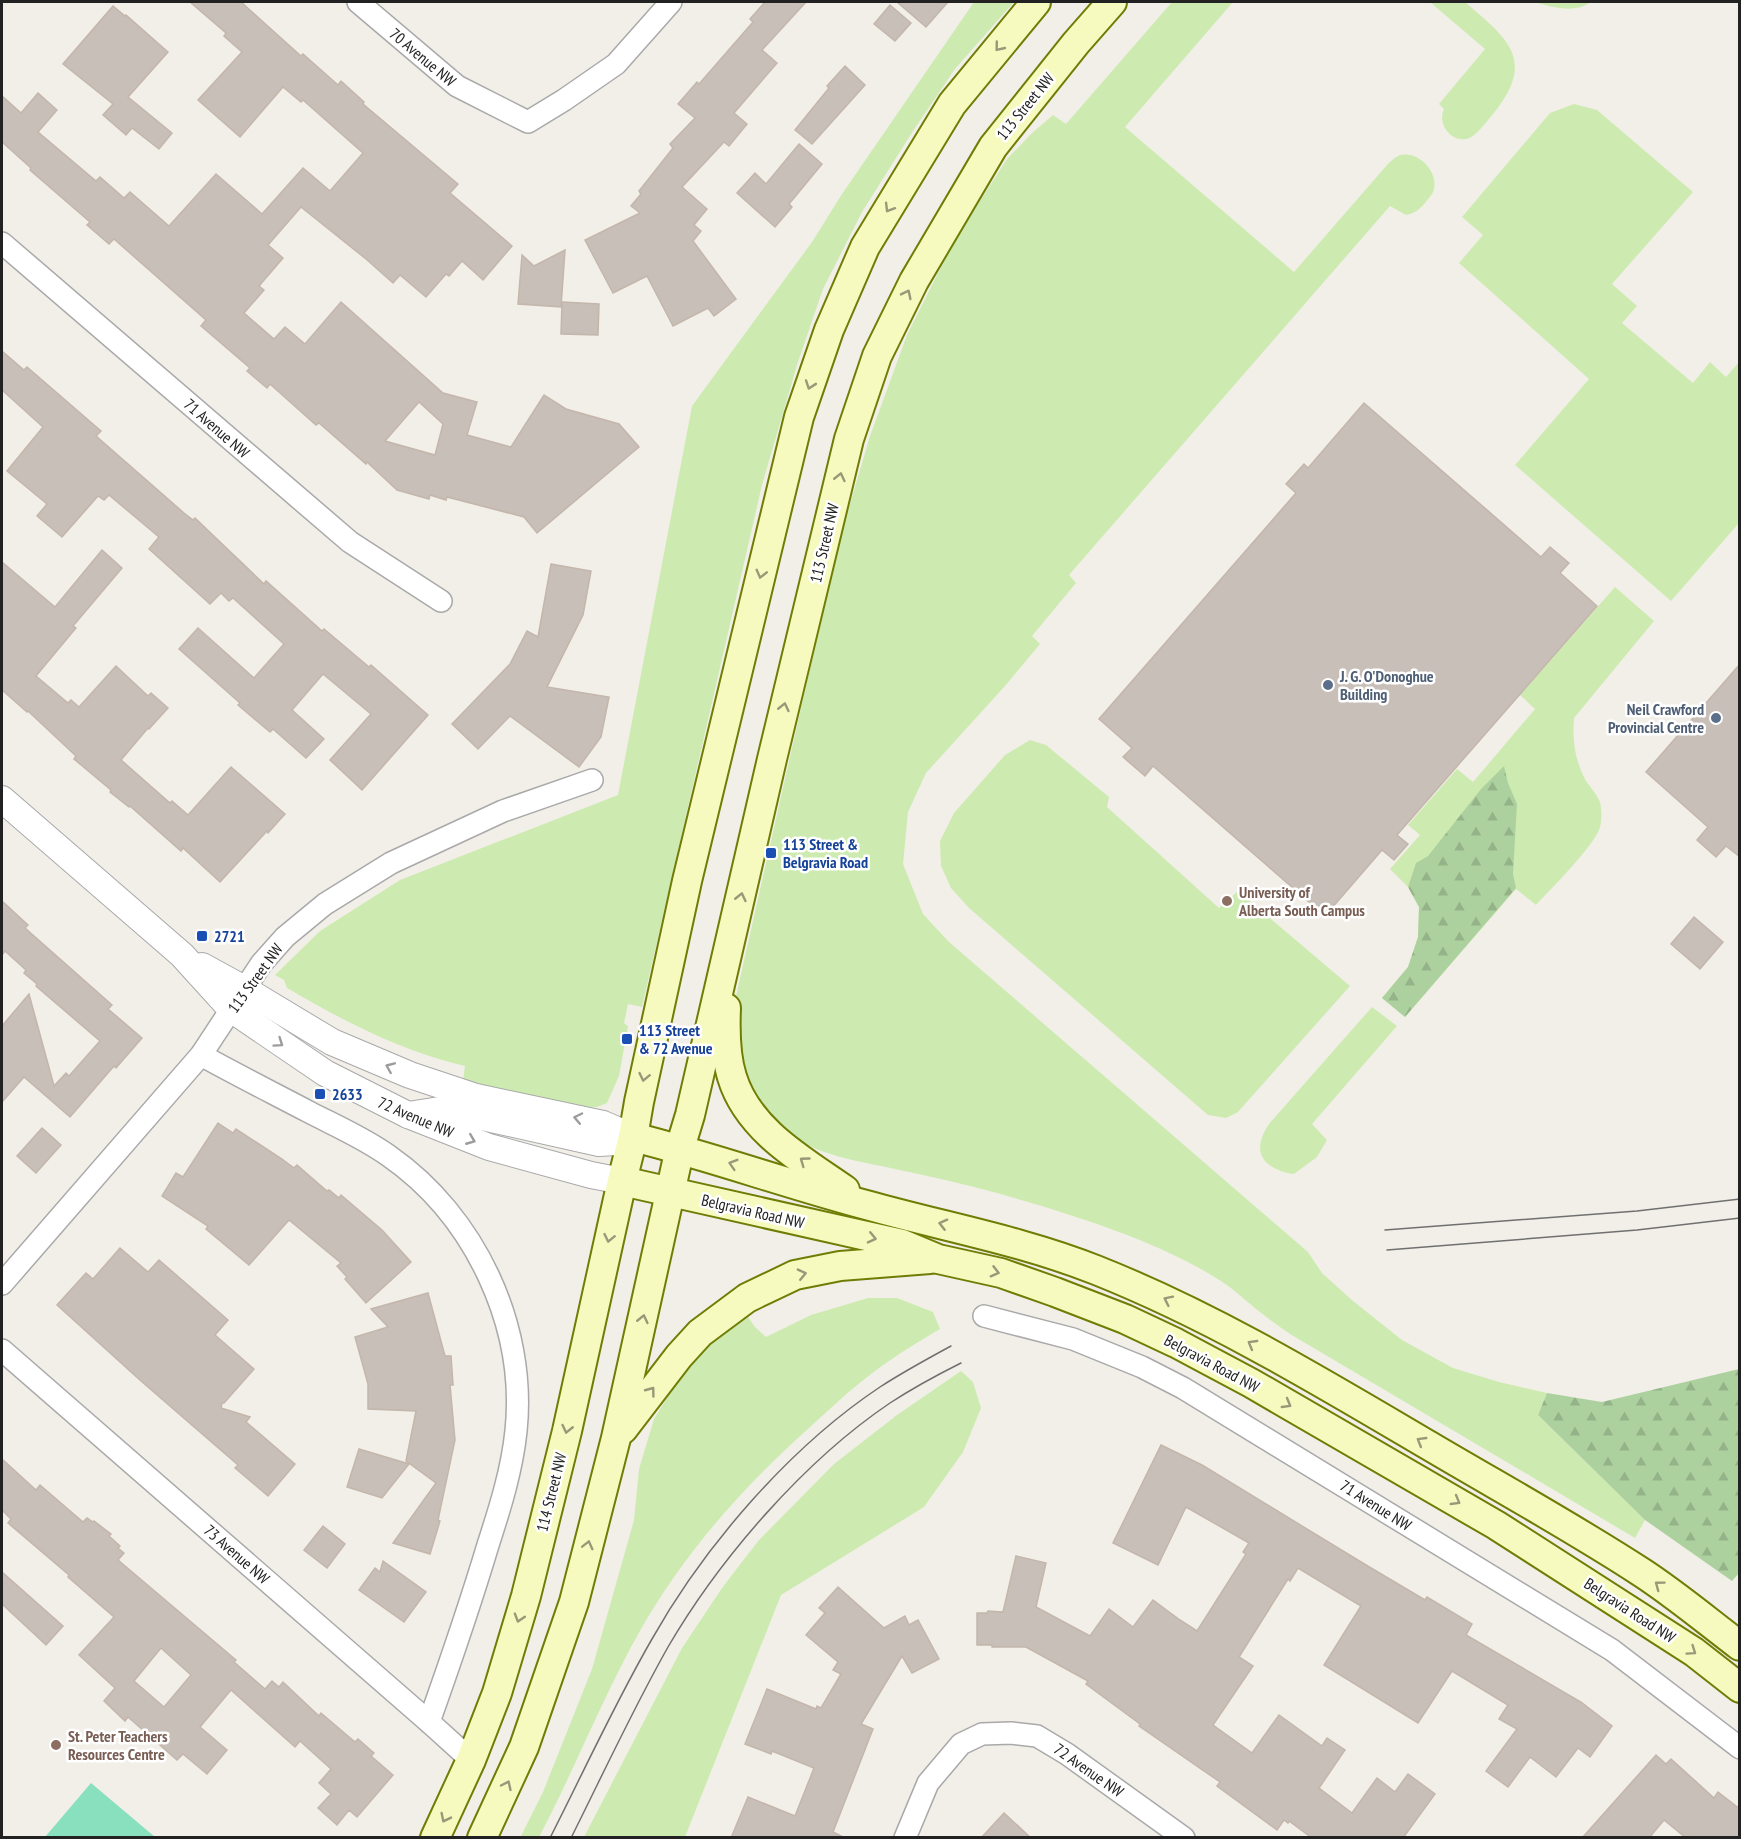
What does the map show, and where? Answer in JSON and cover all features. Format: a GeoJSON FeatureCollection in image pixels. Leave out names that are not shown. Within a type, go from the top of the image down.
{"type":"FeatureCollection","features":[{"type":"Feature","properties":{"kind":"main road"},"geometry":{"type":"LineString","coordinates":[[633,1137],[687,880],[794,440],[829,330],[865,247],[952,104],[1036,2]]}},
{"type":"Feature","properties":{"kind":"main road","name":"113 Street NW"},"geometry":{"type":"LineString","coordinates":[[680,1149],[849,439],[877,356],[914,281],[993,147],[1112,2]]}},
{"type":"Feature","properties":{"kind":"main road"},"geometry":{"type":"LineString","coordinates":[[728,954],[725,1040],[732,1078],[746,1107],[772,1137],[869,1206]]}},
{"type":"Feature","properties":{"kind":"main road"},"geometry":{"type":"LineString","coordinates":[[633,1137],[690,1114]]}},
{"type":"Feature","properties":{"kind":"main road","name":"Belgravia Road NW"},"geometry":{"type":"LineString","coordinates":[[633,1137],[869,1206],[1007,1240],[1092,1268],[1157,1295],[1220,1326],[1383,1418],[1643,1573],[1740,1646]]}},
{"type":"Feature","properties":{"kind":"main road","name":"114 Street NW"},"geometry":{"type":"LineString","coordinates":[[435,1838],[471,1760],[497,1693],[526,1596],[567,1431],[633,1137]]}},
{"type":"Feature","properties":{"kind":"main road"},"geometry":{"type":"LineString","coordinates":[[482,1838],[524,1748],[574,1602],[616,1437],[680,1149]]}},
{"type":"Feature","properties":{"kind":"main road","name":"Belgravia Road NW"},"geometry":{"type":"LineString","coordinates":[[622,1181],[902,1244],[938,1259],[1001,1273],[1125,1319],[1251,1383],[1506,1531],[1694,1652],[1740,1688]]}},
{"type":"Feature","properties":{"kind":"main road"},"geometry":{"type":"LineString","coordinates":[[616,1437],[679,1356],[700,1333],[747,1298],[795,1275],[840,1266],[938,1259]]}},
{"type":"Feature","properties":{"kind":"street","name":"70 Avenue NW"},"geometry":{"type":"LineString","coordinates":[[358,2],[457,86],[528,122],[616,64],[670,2]]}},
{"type":"Feature","properties":{"kind":"street","name":"71 Avenue NW"},"geometry":{"type":"LineString","coordinates":[[2,243],[350,542],[441,601]]}},
{"type":"Feature","properties":{"kind":"street","name":"113 Street NW"},"geometry":{"type":"LineString","coordinates":[[2,1284],[201,1055],[261,964],[285,937],[325,904],[391,863],[503,811],[592,780]]}},
{"type":"Feature","properties":{"kind":"street","name":"72 Avenue NW"},"geometry":{"type":"LineString","coordinates":[[2,799],[182,955],[325,1073],[408,1115],[489,1147],[591,1175],[622,1181]]}},
{"type":"Feature","properties":{"kind":"street","name":"72 Avenue NW"},"geometry":{"type":"LineString","coordinates":[[238,999],[410,1076],[476,1097],[603,1125],[633,1137]]}},
{"type":"Feature","properties":{"kind":"street"},"geometry":{"type":"LineString","coordinates":[[201,1055],[363,1139],[390,1156],[415,1176],[451,1215],[475,1249],[504,1317],[512,1352],[517,1398],[512,1461],[471,1601],[429,1722]]}},
{"type":"Feature","properties":{"kind":"street"},"geometry":{"type":"LineString","coordinates":[[408,1115],[446,1109],[599,1143],[616,1142],[633,1137]]}},
{"type":"Feature","properties":{"kind":"street","name":"71 Avenue NW"},"geometry":{"type":"LineString","coordinates":[[984,1316],[1073,1339],[1142,1367],[1183,1388],[1612,1650],[1740,1748]]}},
{"type":"Feature","properties":{"kind":"street","name":"73 Avenue NW"},"geometry":{"type":"LineString","coordinates":[[2,1350],[471,1760]]}},
{"type":"Feature","properties":{"kind":"street","name":"72 Avenue NW"},"geometry":{"type":"LineString","coordinates":[[905,1838],[928,1783],[961,1744],[982,1734],[1011,1733],[1037,1736],[1067,1754],[1184,1838]]}},
{"type":"Feature","properties":{"kind":"green space"},"geometry":{"type":"Polygon","coordinates":[[[974,2],[1014,2],[955,69],[862,212],[823,289],[797,365],[762,485],[642,1007],[628,1004],[624,1023],[628,1026],[619,1076],[607,1103],[585,1108],[463,1081],[465,1066],[418,1052],[373,1034],[287,988],[284,980],[275,975],[320,931],[400,880],[618,795],[692,406],[812,242],[842,194],[974,2]]]}},
{"type":"Feature","properties":{"kind":"green space"},"geometry":{"type":"Polygon","coordinates":[[[1172,2],[1233,2],[1125,127],[1294,272],[1387,165],[1397,157],[1405,154],[1420,159],[1426,164],[1434,177],[1433,192],[1421,208],[1406,215],[1390,206],[1069,575],[1076,583],[1032,636],[1040,644],[926,773],[908,812],[903,864],[923,914],[949,942],[1308,1252],[1322,1273],[1353,1301],[1402,1340],[1453,1368],[1547,1393],[1538,1415],[1645,1520],[1635,1538],[1290,1334],[1221,1281],[1169,1253],[1054,1210],[972,1186],[839,1157],[800,1141],[779,1125],[763,1108],[749,1088],[740,1066],[732,1014],[803,699],[844,524],[870,436],[907,335],[954,241],[1007,159],[1053,115],[1066,124],[1172,2]]]}},
{"type":"Feature","properties":{"kind":"green space"},"geometry":{"type":"Polygon","coordinates":[[[1430,2],[1465,2],[1494,28],[1512,52],[1515,65],[1513,79],[1506,95],[1481,129],[1466,139],[1455,138],[1446,130],[1442,120],[1444,109],[1439,104],[1485,49],[1430,2]]]}},
{"type":"Feature","properties":{"kind":"green space"},"geometry":{"type":"Polygon","coordinates":[[[1534,2],[1591,2],[1570,9],[1534,2]]]}},
{"type":"Feature","properties":{"kind":"green space"},"geometry":{"type":"Polygon","coordinates":[[[1574,104],[1597,110],[1693,192],[1612,284],[1637,306],[1622,323],[1693,383],[1710,362],[1726,377],[1739,362],[1739,523],[1671,601],[1515,465],[1589,379],[1459,263],[1483,235],[1462,217],[1550,113],[1574,104]]]}},
{"type":"Feature","properties":{"kind":"green space"},"geometry":{"type":"Polygon","coordinates":[[[1615,587],[1654,621],[1574,718],[1573,735],[1577,758],[1586,781],[1601,805],[1601,824],[1597,835],[1536,905],[1516,889],[1405,1017],[1382,998],[1408,967],[1418,937],[1419,907],[1408,887],[1390,869],[1420,835],[1408,825],[1457,769],[1473,782],[1535,709],[1520,695],[1615,587]]]}},
{"type":"Feature","properties":{"kind":"green space"},"geometry":{"type":"Polygon","coordinates":[[[1030,740],[1046,745],[1109,797],[1107,807],[1219,908],[1238,891],[1350,986],[1238,1112],[1226,1118],[1208,1115],[969,908],[951,888],[941,866],[940,841],[954,813],[1005,755],[1030,740]]]}},
{"type":"Feature","properties":{"kind":"green space"},"geometry":{"type":"Polygon","coordinates":[[[1504,766],[1517,804],[1513,874],[1516,888],[1405,1017],[1382,998],[1408,967],[1418,937],[1419,907],[1408,887],[1416,863],[1428,856],[1481,789],[1504,766]]]}},
{"type":"Feature","properties":{"kind":"green space"},"geometry":{"type":"Polygon","coordinates":[[[1372,1007],[1397,1026],[1312,1124],[1327,1140],[1317,1157],[1294,1174],[1274,1168],[1267,1163],[1260,1151],[1263,1134],[1269,1124],[1372,1007]]]}},
{"type":"Feature","properties":{"kind":"green space"},"geometry":{"type":"Polygon","coordinates":[[[868,1298],[897,1298],[933,1312],[940,1329],[889,1361],[848,1393],[786,1449],[717,1521],[677,1573],[641,1629],[539,1837],[520,1838],[543,1792],[592,1669],[634,1520],[639,1469],[654,1419],[688,1363],[699,1351],[746,1314],[766,1337],[811,1315],[868,1298]]]}},
{"type":"Feature","properties":{"kind":"green space"},"geometry":{"type":"Polygon","coordinates":[[[1739,1369],[1740,1572],[1732,1581],[1645,1520],[1538,1415],[1547,1393],[1602,1402],[1739,1369]]]}},
{"type":"Feature","properties":{"kind":"green space"},"geometry":{"type":"Polygon","coordinates":[[[961,1371],[973,1382],[981,1408],[963,1452],[924,1507],[781,1595],[685,1837],[584,1837],[682,1648],[722,1588],[759,1540],[834,1464],[897,1415],[961,1371]]]}},
{"type":"Feature","properties":{"kind":"green space"},"geometry":{"type":"Polygon","coordinates":[[[91,1783],[155,1837],[45,1837],[91,1783]]]}},
{"type":"Feature","properties":{"kind":"building"},"geometry":{"type":"Polygon","coordinates":[[[190,2],[241,2],[301,56],[303,54],[338,85],[341,81],[364,102],[363,104],[458,184],[450,193],[512,246],[483,280],[462,261],[449,276],[446,274],[426,297],[400,275],[393,283],[301,207],[268,245],[283,258],[259,286],[264,290],[244,313],[274,339],[285,327],[305,344],[341,302],[443,393],[477,402],[467,435],[511,447],[544,395],[566,409],[619,424],[639,447],[537,533],[524,517],[447,497],[446,500],[430,495],[429,499],[397,490],[367,462],[366,464],[319,423],[316,425],[270,384],[267,388],[247,371],[250,368],[201,326],[206,320],[114,239],[109,244],[87,225],[90,222],[30,170],[31,168],[2,142],[2,96],[21,113],[38,93],[57,110],[38,132],[96,181],[100,177],[124,198],[130,192],[169,226],[216,174],[262,214],[303,168],[330,191],[363,153],[303,100],[301,102],[283,87],[240,137],[198,100],[242,52],[224,36],[226,33],[190,2]],[[419,402],[385,441],[435,455],[443,424],[419,402]]]}},
{"type":"Feature","properties":{"kind":"building"},"geometry":{"type":"Polygon","coordinates":[[[765,2],[806,2],[762,50],[777,63],[734,113],[747,124],[729,146],[724,142],[682,187],[707,209],[694,225],[701,231],[693,241],[736,299],[714,316],[708,308],[673,326],[647,276],[613,293],[585,240],[640,213],[631,206],[641,194],[639,191],[673,148],[670,144],[695,118],[678,104],[697,82],[699,84],[753,22],[750,19],[765,2]]]}},
{"type":"Feature","properties":{"kind":"building"},"geometry":{"type":"Polygon","coordinates":[[[897,2],[948,2],[926,27],[897,2]]]}},
{"type":"Feature","properties":{"kind":"building"},"geometry":{"type":"Polygon","coordinates":[[[890,5],[911,23],[895,41],[874,24],[890,5]]]}},
{"type":"Feature","properties":{"kind":"building"},"geometry":{"type":"Polygon","coordinates":[[[113,6],[168,52],[128,97],[172,133],[159,149],[132,128],[126,135],[103,115],[113,104],[63,64],[113,6]]]}},
{"type":"Feature","properties":{"kind":"building"},"geometry":{"type":"Polygon","coordinates":[[[845,66],[865,85],[812,144],[795,130],[829,88],[827,86],[845,66]]]}},
{"type":"Feature","properties":{"kind":"building"},"geometry":{"type":"Polygon","coordinates":[[[799,144],[822,164],[789,204],[792,207],[775,227],[737,193],[755,173],[766,184],[799,144]]]}},
{"type":"Feature","properties":{"kind":"building"},"geometry":{"type":"Polygon","coordinates":[[[565,250],[561,307],[518,304],[522,255],[534,266],[565,250]]]}},
{"type":"Feature","properties":{"kind":"building"},"geometry":{"type":"Polygon","coordinates":[[[562,302],[599,304],[598,335],[561,334],[562,302]]]}},
{"type":"Feature","properties":{"kind":"building"},"geometry":{"type":"Polygon","coordinates":[[[2,351],[24,370],[27,367],[101,431],[96,436],[184,513],[193,520],[195,518],[264,584],[266,581],[322,631],[324,629],[369,667],[371,665],[428,715],[362,790],[330,760],[371,714],[323,674],[292,710],[324,739],[306,758],[273,729],[270,732],[238,705],[240,703],[179,649],[198,628],[254,678],[284,644],[233,598],[229,601],[221,593],[210,604],[149,549],[159,537],[109,495],[104,500],[98,496],[62,537],[37,516],[47,504],[7,471],[43,427],[2,390],[2,351]]]}},
{"type":"Feature","properties":{"kind":"building","name":"J. G. O'Donoghue Building"},"geometry":{"type":"Polygon","coordinates":[[[1364,403],[1541,557],[1550,547],[1569,563],[1560,573],[1597,606],[1397,835],[1408,844],[1394,860],[1382,850],[1325,916],[1153,766],[1145,776],[1123,757],[1132,748],[1099,719],[1296,493],[1286,484],[1304,464],[1308,468],[1364,403]]]}},
{"type":"Feature","properties":{"kind":"building"},"geometry":{"type":"Polygon","coordinates":[[[102,550],[122,568],[73,626],[76,628],[36,676],[68,703],[71,700],[79,707],[116,666],[148,696],[151,693],[168,708],[121,760],[170,803],[172,801],[188,815],[231,767],[285,814],[220,882],[183,848],[181,851],[130,806],[110,792],[111,790],[74,759],[76,756],[2,690],[2,562],[55,607],[102,550]]]}},
{"type":"Feature","properties":{"kind":"building"},"geometry":{"type":"Polygon","coordinates":[[[551,564],[591,571],[583,615],[547,687],[609,697],[601,737],[579,767],[510,716],[478,749],[452,724],[510,664],[527,631],[538,637],[551,564]]]}},
{"type":"Feature","properties":{"kind":"building","name":"Neil Crawford Provincial Centre"},"geometry":{"type":"Polygon","coordinates":[[[1740,664],[1740,857],[1726,846],[1716,857],[1697,840],[1708,827],[1646,772],[1740,664]]]}},
{"type":"Feature","properties":{"kind":"building"},"geometry":{"type":"Polygon","coordinates":[[[2,901],[28,925],[25,928],[112,1005],[108,1009],[142,1038],[116,1068],[114,1066],[70,1117],[24,1077],[2,1102],[2,1026],[29,994],[54,1086],[66,1073],[69,1076],[100,1041],[36,986],[37,984],[24,973],[26,970],[5,951],[2,955],[2,901]]]}},
{"type":"Feature","properties":{"kind":"building"},"geometry":{"type":"Polygon","coordinates":[[[1694,917],[1723,942],[1700,969],[1671,944],[1694,917]]]}},
{"type":"Feature","properties":{"kind":"building"},"geometry":{"type":"Polygon","coordinates":[[[218,1123],[233,1133],[236,1129],[294,1168],[297,1165],[327,1191],[329,1190],[339,1198],[341,1195],[382,1230],[411,1262],[366,1303],[345,1279],[347,1277],[337,1266],[341,1263],[289,1220],[249,1265],[206,1229],[208,1226],[162,1196],[176,1173],[183,1177],[218,1123]]]}},
{"type":"Feature","properties":{"kind":"building"},"geometry":{"type":"Polygon","coordinates":[[[42,1128],[61,1145],[36,1173],[17,1156],[42,1128]]]}},
{"type":"Feature","properties":{"kind":"building"},"geometry":{"type":"Polygon","coordinates":[[[120,1248],[148,1272],[159,1260],[228,1320],[215,1335],[254,1369],[222,1403],[221,1408],[250,1417],[246,1422],[295,1464],[268,1496],[235,1468],[238,1465],[57,1305],[86,1273],[93,1279],[120,1248]]]}},
{"type":"Feature","properties":{"kind":"building"},"geometry":{"type":"Polygon","coordinates":[[[428,1293],[445,1356],[451,1356],[453,1385],[450,1385],[455,1440],[438,1520],[440,1521],[430,1554],[393,1543],[436,1483],[406,1461],[416,1411],[368,1409],[368,1384],[355,1337],[388,1327],[371,1309],[428,1293]]]}},
{"type":"Feature","properties":{"kind":"building"},"geometry":{"type":"Polygon","coordinates":[[[1161,1445],[1202,1465],[1425,1600],[1427,1597],[1472,1624],[1466,1635],[1581,1702],[1612,1726],[1590,1757],[1578,1748],[1556,1777],[1530,1757],[1508,1787],[1486,1771],[1517,1729],[1499,1719],[1508,1705],[1452,1671],[1418,1723],[1324,1665],[1361,1606],[1298,1568],[1290,1581],[1288,1579],[1239,1657],[1253,1666],[1213,1725],[1252,1753],[1279,1715],[1322,1746],[1327,1738],[1345,1750],[1319,1788],[1352,1813],[1377,1778],[1395,1792],[1408,1774],[1435,1794],[1403,1838],[1312,1838],[1289,1821],[1288,1823],[1284,1820],[1277,1830],[1217,1786],[1220,1782],[1139,1726],[1140,1724],[1086,1684],[1088,1681],[1026,1647],[977,1645],[977,1613],[1003,1612],[1016,1556],[1046,1563],[1036,1607],[1090,1636],[1109,1609],[1133,1627],[1153,1600],[1197,1631],[1246,1554],[1243,1552],[1249,1543],[1186,1507],[1158,1565],[1113,1543],[1161,1445]]]}},
{"type":"Feature","properties":{"kind":"building"},"geometry":{"type":"Polygon","coordinates":[[[359,1449],[409,1464],[382,1498],[347,1487],[359,1449]]]}},
{"type":"Feature","properties":{"kind":"building"},"geometry":{"type":"Polygon","coordinates":[[[2,1459],[36,1490],[40,1485],[83,1522],[87,1518],[94,1521],[111,1534],[109,1536],[124,1553],[118,1560],[236,1660],[234,1662],[265,1689],[272,1681],[279,1687],[283,1682],[319,1716],[321,1713],[355,1742],[358,1739],[374,1753],[371,1756],[393,1775],[357,1817],[349,1810],[337,1825],[318,1808],[331,1794],[319,1783],[331,1769],[300,1741],[295,1747],[231,1690],[200,1727],[227,1750],[207,1774],[183,1754],[177,1760],[128,1717],[125,1721],[104,1701],[115,1688],[79,1655],[114,1617],[8,1523],[11,1519],[2,1510],[2,1459]],[[161,1648],[134,1681],[164,1707],[191,1675],[161,1648]]]}},
{"type":"Feature","properties":{"kind":"building"},"geometry":{"type":"Polygon","coordinates":[[[323,1526],[345,1544],[327,1568],[304,1550],[323,1526]]]}},
{"type":"Feature","properties":{"kind":"building"},"geometry":{"type":"Polygon","coordinates":[[[383,1561],[426,1592],[404,1622],[359,1590],[375,1568],[380,1572],[383,1561]]]}},
{"type":"Feature","properties":{"kind":"building"},"geometry":{"type":"Polygon","coordinates":[[[2,1572],[63,1626],[46,1645],[2,1604],[2,1572]]]}},
{"type":"Feature","properties":{"kind":"building"},"geometry":{"type":"Polygon","coordinates":[[[838,1587],[884,1628],[905,1616],[909,1625],[918,1620],[939,1659],[912,1673],[902,1656],[861,1724],[873,1729],[833,1832],[845,1838],[731,1838],[748,1797],[795,1816],[814,1768],[772,1751],[771,1754],[745,1744],[767,1689],[816,1709],[817,1706],[821,1708],[841,1674],[833,1670],[838,1662],[806,1635],[825,1613],[819,1608],[838,1587]]]}},
{"type":"Feature","properties":{"kind":"building"},"geometry":{"type":"Polygon","coordinates":[[[1656,1755],[1666,1764],[1671,1759],[1714,1798],[1718,1792],[1740,1809],[1740,1838],[1686,1838],[1664,1820],[1649,1838],[1582,1838],[1656,1755]]]}},
{"type":"Feature","properties":{"kind":"building"},"geometry":{"type":"Polygon","coordinates":[[[1004,1813],[1031,1838],[981,1838],[1004,1813]]]}},
{"type":"Feature","properties":{"kind":"tram line"},"geometry":{"type":"LineString","coordinates":[[1385,1230],[1637,1211],[1740,1199]]}},
{"type":"Feature","properties":{"kind":"tram line"},"geometry":{"type":"LineString","coordinates":[[1387,1250],[1637,1230],[1740,1218]]}},
{"type":"Feature","properties":{"kind":"tram line"},"geometry":{"type":"LineString","coordinates":[[550,1838],[638,1663],[673,1604],[697,1568],[724,1534],[752,1500],[814,1438],[880,1387],[951,1346]]}},
{"type":"Feature","properties":{"kind":"tram line"},"geometry":{"type":"LineString","coordinates":[[571,1838],[668,1647],[689,1613],[738,1546],[796,1482],[858,1426],[899,1397],[961,1363]]}},
{"type":"Feature","properties":{"kind":"place","name":"J. G. O'Donoghue Building"},"geometry":{"type":"Point","coordinates":[1328,685]}},
{"type":"Feature","properties":{"kind":"place","name":"Neil Crawford Provincial Centre"},"geometry":{"type":"Point","coordinates":[1716,718]}},
{"type":"Feature","properties":{"kind":"place","name":"113 Street & Belgravia Road"},"geometry":{"type":"Point","coordinates":[771,853]}},
{"type":"Feature","properties":{"kind":"place","name":"University of Alberta South Campus"},"geometry":{"type":"Point","coordinates":[1227,901]}},
{"type":"Feature","properties":{"kind":"place","name":"2721"},"geometry":{"type":"Point","coordinates":[202,936]}},
{"type":"Feature","properties":{"kind":"place","name":"113 Street & 72 Avenue"},"geometry":{"type":"Point","coordinates":[627,1039]}},
{"type":"Feature","properties":{"kind":"place","name":"2633"},"geometry":{"type":"Point","coordinates":[320,1094]}},
{"type":"Feature","properties":{"kind":"place","name":"St. Peter Teachers Resources Centre"},"geometry":{"type":"Point","coordinates":[56,1745]}}]}
